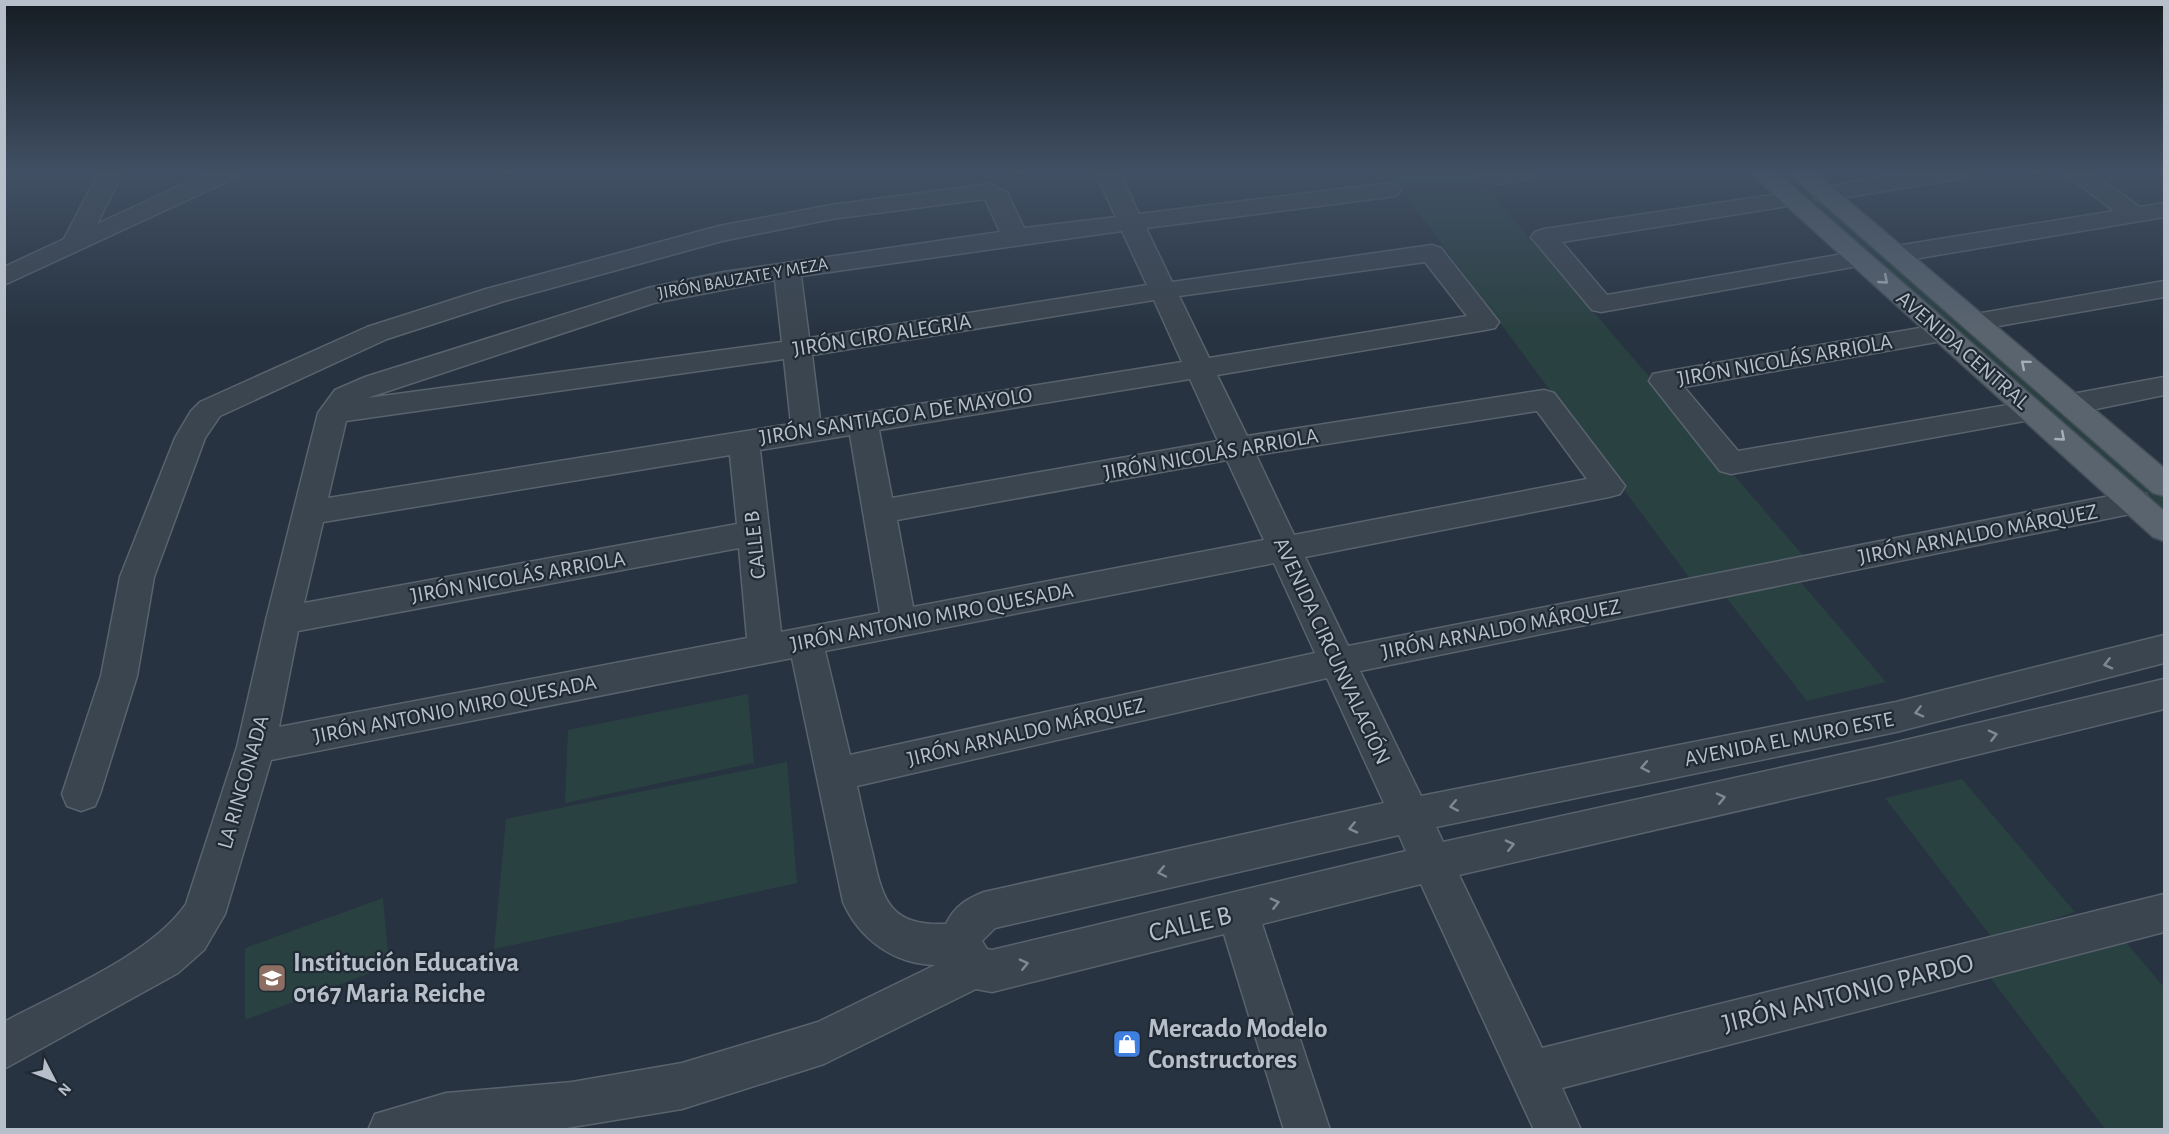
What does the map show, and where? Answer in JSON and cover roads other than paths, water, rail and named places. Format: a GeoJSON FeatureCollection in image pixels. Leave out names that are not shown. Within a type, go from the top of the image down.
{"type":"FeatureCollection","features":[{"type":"Feature","properties":{"kind":"main road","name":"AVENIDA CENTRAL"},"geometry":{"type":"LineString","coordinates":[[1821,225],[2164,529]]}},
{"type":"Feature","properties":{"kind":"main road","name":"AVENIDA CENTRAL"},"geometry":{"type":"LineString","coordinates":[[1861,225],[2164,485]]}},
{"type":"Feature","properties":{"kind":"street"},"geometry":{"type":"LineString","coordinates":[[74,244],[84,225]]}},
{"type":"Feature","properties":{"kind":"street"},"geometry":{"type":"LineString","coordinates":[[4,277],[115,225]]}},
{"type":"Feature","properties":{"kind":"street"},"geometry":{"type":"LineString","coordinates":[[81,794],[116,687],[137,577],[190,438],[201,418],[210,409],[377,333],[495,295],[719,234],[765,225]]}},
{"type":"Feature","properties":{"kind":"street"},"geometry":{"type":"LineString","coordinates":[[1010,225],[1015,237]]}},
{"type":"Feature","properties":{"kind":"street","name":"JIRÓN BAUZATE Y MEZA"},"geometry":{"type":"LineString","coordinates":[[333,413],[345,398],[375,384],[648,296],[786,270],[1108,225]]}},
{"type":"Feature","properties":{"kind":"street","name":"AVENIDA CIRCUNVALACIÓN"},"geometry":{"type":"LineString","coordinates":[[1132,225],[1161,291],[1558,1130]]}},
{"type":"Feature","properties":{"kind":"street"},"geometry":{"type":"LineString","coordinates":[[1623,225],[1544,237],[1601,304],[1860,259]]}},
{"type":"Feature","properties":{"kind":"street"},"geometry":{"type":"LineString","coordinates":[[1896,254],[2075,225]]}},
{"type":"Feature","properties":{"kind":"street","name":"JIRÓN CIRO ALEGRIA"},"geometry":{"type":"LineString","coordinates":[[333,413],[795,349],[1161,291],[1432,253],[1485,322]]}},
{"type":"Feature","properties":{"kind":"street"},"geometry":{"type":"LineString","coordinates":[[786,270],[807,431]]}},
{"type":"Feature","properties":{"kind":"street"},"geometry":{"type":"LineString","coordinates":[[1976,322],[2164,290]]}},
{"type":"Feature","properties":{"kind":"street","name":"JIRÓN SANTIAGO A DE MAYOLO"},"geometry":{"type":"LineString","coordinates":[[308,513],[1485,322]]}},
{"type":"Feature","properties":{"kind":"street","name":"JIRÓN NICOLÁS ARRIOLA"},"geometry":{"type":"LineString","coordinates":[[1943,333],[1663,381],[1731,463],[2031,411]]}},
{"type":"Feature","properties":{"kind":"street"},"geometry":{"type":"LineString","coordinates":[[2072,404],[2164,386]]}},
{"type":"Feature","properties":{"kind":"street","name":"JIRÓN NICOLÁS ARRIOLA"},"geometry":{"type":"LineString","coordinates":[[879,512],[1236,448],[1544,400],[1609,486]]}},
{"type":"Feature","properties":{"kind":"street","name":"LA RINCONADA"},"geometry":{"type":"LineString","coordinates":[[4,1047],[163,958],[189,936],[204,914],[256,747],[283,620],[333,413]]}},
{"type":"Feature","properties":{"kind":"street"},"geometry":{"type":"LineString","coordinates":[[863,422],[899,623]]}},
{"type":"Feature","properties":{"kind":"street","name":"CALLE B"},"geometry":{"type":"LineString","coordinates":[[744,441],[766,649]]}},
{"type":"Feature","properties":{"kind":"street","name":"JIRÓN ANTONIO MIRO QUESADA"},"geometry":{"type":"LineString","coordinates":[[256,747],[1609,486]]}},
{"type":"Feature","properties":{"kind":"street","name":"JIRÓN ARNALDO MÁRQUEZ"},"geometry":{"type":"LineString","coordinates":[[835,775],[1337,662],[2135,502]]}},
{"type":"Feature","properties":{"kind":"street","name":"JIRÓN NICOLÁS ARRIOLA"},"geometry":{"type":"LineString","coordinates":[[283,620],[754,533]]}},
{"type":"Feature","properties":{"kind":"street","name":"CALLE B"},"geometry":{"type":"LineString","coordinates":[[806,642],[863,902],[873,918],[889,931],[967,955],[992,971],[1238,913],[1432,863]]}},
{"type":"Feature","properties":{"kind":"street","name":"AVENIDA EL MURO ESTE"},"geometry":{"type":"LineString","coordinates":[[1410,815],[1876,721],[2164,649]]}},
{"type":"Feature","properties":{"kind":"street","name":"AVENIDA EL MURO ESTE"},"geometry":{"type":"LineString","coordinates":[[1432,863],[1904,757],[2164,694]]}},
{"type":"Feature","properties":{"kind":"street"},"geometry":{"type":"LineString","coordinates":[[1876,721],[1904,757]]}},
{"type":"Feature","properties":{"kind":"street"},"geometry":{"type":"LineString","coordinates":[[391,1130],[446,1116],[572,1105],[682,1086],[824,1042],[967,955],[967,925],[984,911],[1410,815]]}},
{"type":"Feature","properties":{"kind":"street"},"geometry":{"type":"LineString","coordinates":[[1238,913],[1307,1130]]}},
{"type":"Feature","properties":{"kind":"street","name":"JIRÓN ANTONIO PARDO"},"geometry":{"type":"LineString","coordinates":[[1531,1073],[2164,913]]}},
{"type":"Feature","properties":{"kind":"place","name":"Institución Educativa 0167 Maria Reiche"},"geometry":{"type":"Point","coordinates":[272,978]}},
{"type":"Feature","properties":{"kind":"place","name":"Mercado Modelo Constructores"},"geometry":{"type":"Point","coordinates":[1127,1044]}}]}
